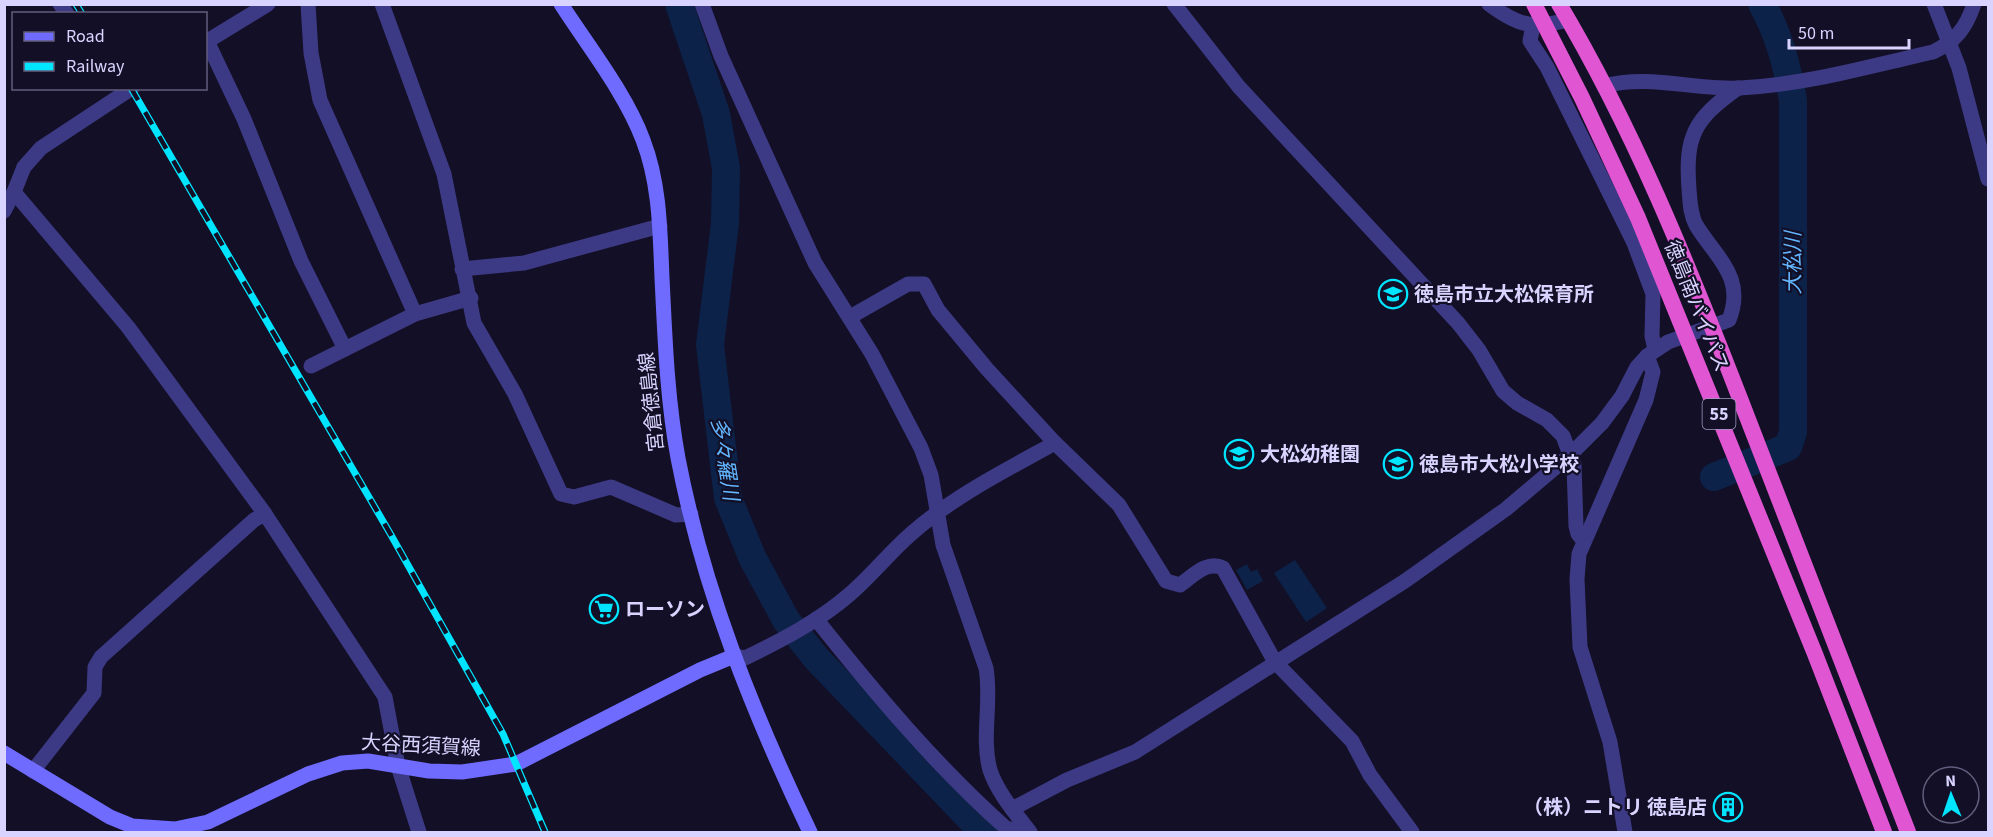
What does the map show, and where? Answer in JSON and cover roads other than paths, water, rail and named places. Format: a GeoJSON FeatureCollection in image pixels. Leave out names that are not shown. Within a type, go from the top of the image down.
{"type":"FeatureCollection","features":[{"type":"Feature","properties":{"kind":"highway","name":"徳島南バイパス"},"geometry":{"type":"LineString","coordinates":[[1534,4],[1539,25],[1638,218],[1884,832]]}},
{"type":"Feature","properties":{"kind":"highway","name":"徳島南バイパス"},"geometry":{"type":"LineString","coordinates":[[1559,4],[1604,86],[1663,206],[1908,832]]}},
{"type":"Feature","properties":{"kind":"main road","name":"宮倉徳島線"},"geometry":{"type":"LineString","coordinates":[[561,4],[597,58],[643,138],[657,188],[670,409],[691,514],[734,656],[770,749],[810,832]]}},
{"type":"Feature","properties":{"kind":"main road","name":"大谷西須賀線"},"geometry":{"type":"LineString","coordinates":[[4,753],[110,817],[132,826],[154,831],[175,829],[208,822],[308,774],[342,764],[368,761],[462,772],[516,764],[700,670],[734,656]]}},
{"type":"Feature","properties":{"kind":"street"},"geometry":{"type":"LineString","coordinates":[[207,41],[268,4]]}},
{"type":"Feature","properties":{"kind":"street"},"geometry":{"type":"LineString","coordinates":[[308,4],[311,53],[320,100],[415,314]]}},
{"type":"Feature","properties":{"kind":"street"},"geometry":{"type":"LineString","coordinates":[[382,4],[444,174],[458,238],[464,283],[471,298],[474,323],[515,394],[561,494],[574,497],[611,487],[676,515],[691,514]]}},
{"type":"Feature","properties":{"kind":"street"},"geometry":{"type":"LineString","coordinates":[[702,4],[721,56],[815,263],[850,317],[921,448],[931,475],[946,555],[986,668],[990,688],[987,750],[990,771],[1028,831]]}},
{"type":"Feature","properties":{"kind":"street"},"geometry":{"type":"LineString","coordinates":[[1174,4],[1239,87],[1458,323],[1479,350],[1503,391],[1517,403],[1555,427],[1563,436],[1576,481],[1576,526],[1583,540]]}},
{"type":"Feature","properties":{"kind":"street"},"geometry":{"type":"LineString","coordinates":[[1489,4],[1505,16],[1539,25],[1568,20]]}},
{"type":"Feature","properties":{"kind":"street"},"geometry":{"type":"LineString","coordinates":[[1934,4],[1959,68],[1989,179]]}},
{"type":"Feature","properties":{"kind":"street"},"geometry":{"type":"LineString","coordinates":[[1604,86],[1632,81],[1738,88],[1790,83],[1933,52],[1949,44],[1966,26],[1974,4]]}},
{"type":"Feature","properties":{"kind":"street"},"geometry":{"type":"LineString","coordinates":[[1539,25],[1530,41],[1547,67],[1634,243],[1653,294],[1651,353],[1653,372],[1646,400],[1583,540],[1576,579],[1580,647],[1610,742],[1625,832]]}},
{"type":"Feature","properties":{"kind":"street"},"geometry":{"type":"LineString","coordinates":[[207,44],[244,119],[301,261],[345,349]]}},
{"type":"Feature","properties":{"kind":"street"},"geometry":{"type":"LineString","coordinates":[[1012,809],[1067,780],[1136,752],[1275,662],[1405,582],[1506,509],[1570,455],[1602,423],[1622,396],[1637,367],[1651,353],[1729,320],[1734,306],[1735,290],[1730,275],[1695,224],[1690,209],[1686,155],[1688,144],[1704,117],[1738,88]]}},
{"type":"Feature","properties":{"kind":"street"},"geometry":{"type":"LineString","coordinates":[[4,211],[24,167],[41,147],[122,91]]}},
{"type":"Feature","properties":{"kind":"street"},"geometry":{"type":"LineString","coordinates":[[14,192],[128,327],[265,514],[385,697],[398,766],[419,832]]}},
{"type":"Feature","properties":{"kind":"street"},"geometry":{"type":"LineString","coordinates":[[462,269],[524,263],[660,226]]}},
{"type":"Feature","properties":{"kind":"street"},"geometry":{"type":"LineString","coordinates":[[850,317],[908,284],[924,284],[938,310],[956,333],[1055,443],[1119,505],[1166,581],[1180,585],[1208,566],[1216,565],[1223,568],[1275,662],[1352,741],[1370,776],[1413,832]]}},
{"type":"Feature","properties":{"kind":"street"},"geometry":{"type":"LineString","coordinates":[[311,366],[415,314],[471,298]]}},
{"type":"Feature","properties":{"kind":"street"},"geometry":{"type":"LineString","coordinates":[[734,656],[745,658],[812,621],[850,594],[911,533],[937,513],[968,492],[1055,443]]}},
{"type":"Feature","properties":{"kind":"street"},"geometry":{"type":"LineString","coordinates":[[33,771],[94,693],[95,667],[101,657],[176,588],[254,520],[265,514]]}},
{"type":"Feature","properties":{"kind":"street"},"geometry":{"type":"LineString","coordinates":[[812,621],[972,798],[1007,829],[1028,831]]}},
{"type":"Feature","properties":{"kind":"water"},"geometry":{"type":"Polygon","coordinates":[[[1295,560],[1327,608],[1306,622],[1274,573],[1295,560]]]}},
{"type":"Feature","properties":{"kind":"water"},"geometry":{"type":"Polygon","coordinates":[[[1247,564],[1251,572],[1257,569],[1263,581],[1247,590],[1236,570],[1247,564]]]}},
{"type":"Feature","properties":{"kind":"waterway","name":"多々羅川"},"geometry":{"type":"LineString","coordinates":[[679,4],[716,114],[726,168],[725,223],[710,345],[728,498],[752,557],[786,620],[816,658],[983,832]]}},
{"type":"Feature","properties":{"kind":"waterway","name":"大松川"},"geometry":{"type":"LineString","coordinates":[[1714,477],[1788,447],[1793,432],[1793,100],[1782,51],[1762,4]]}},
{"type":"Feature","properties":{"kind":"railway"},"geometry":{"type":"LineString","coordinates":[[76,4],[81,12]]}},
{"type":"Feature","properties":{"kind":"railway"},"geometry":{"type":"LineString","coordinates":[[132,90],[391,535],[503,734],[545,832]]}},
{"type":"Feature","properties":{"kind":"place","name":"徳島市立大松保育所"},"geometry":{"type":"Point","coordinates":[1393,294]}},
{"type":"Feature","properties":{"kind":"place","name":"大松幼稚園"},"geometry":{"type":"Point","coordinates":[1239,454]}},
{"type":"Feature","properties":{"kind":"place","name":"徳島市大松小学校"},"geometry":{"type":"Point","coordinates":[1398,464]}},
{"type":"Feature","properties":{"kind":"place","name":"ローソン"},"geometry":{"type":"Point","coordinates":[604,609]}},
{"type":"Feature","properties":{"kind":"place","name":"（株）ニトリ 徳島店"},"geometry":{"type":"Point","coordinates":[1728,807]}}]}
